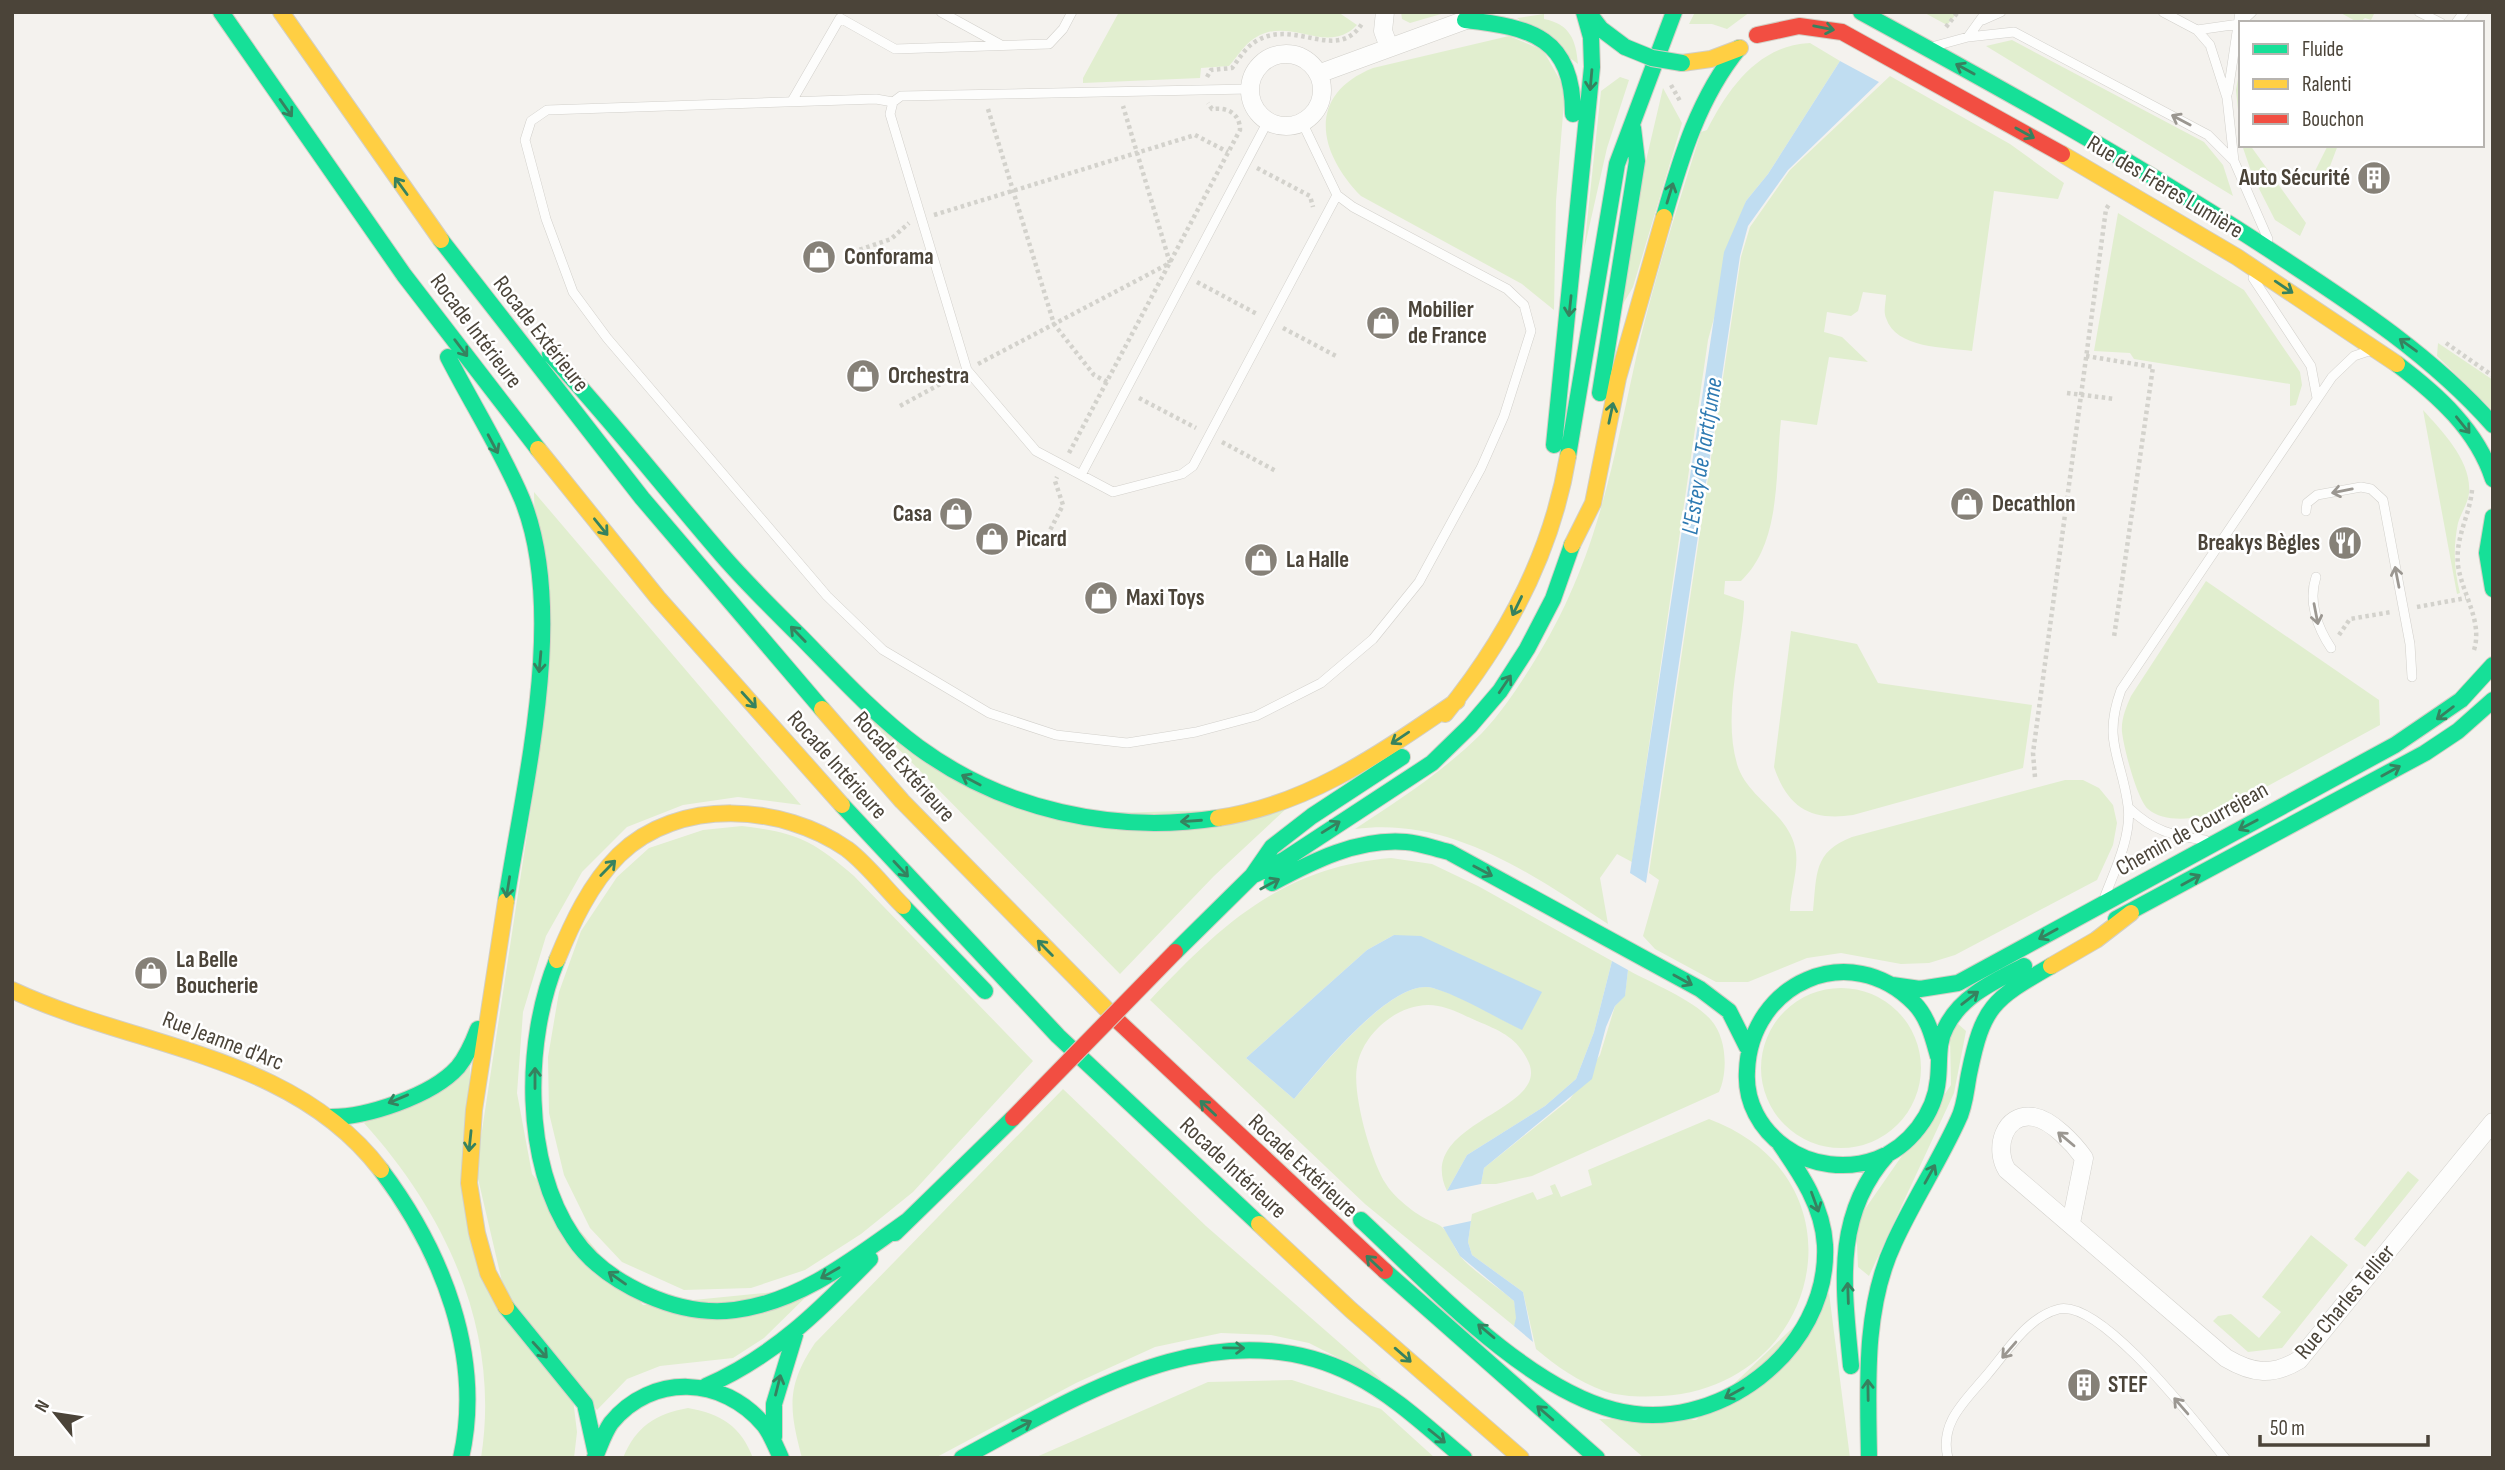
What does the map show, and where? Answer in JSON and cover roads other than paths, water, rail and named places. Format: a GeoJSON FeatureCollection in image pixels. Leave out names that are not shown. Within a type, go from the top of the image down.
{"type":"FeatureCollection","features":[{"type":"Feature","properties":{"kind":"main road","name":"Rocade Intérieure"},"geometry":{"type":"LineString","coordinates":[[221,12],[404,275],[530,439],[658,598],[868,834],[1058,1036],[1351,1310],[1521,1458]]}},
{"type":"Feature","properties":{"kind":"main road","name":"Rocade Extérieure"},"geometry":{"type":"LineString","coordinates":[[281,12],[440,241],[564,401],[695,563],[899,798],[1160,1063],[1382,1271],[1597,1458]]}},
{"type":"Feature","properties":{"kind":"main road"},"geometry":{"type":"LineString","coordinates":[[1586,12],[1601,29],[1625,47],[1653,58],[1682,63],[1711,59],[1739,48],[1758,35],[1779,12]]}},
{"type":"Feature","properties":{"kind":"main road"},"geometry":{"type":"LineString","coordinates":[[1543,543],[1592,67],[1591,37],[1586,12]]}},
{"type":"Feature","properties":{"kind":"main road"},"geometry":{"type":"LineString","coordinates":[[706,1386],[731,1376],[795,1335],[1252,876],[1272,847],[1312,816],[1418,746],[1457,701],[1505,632],[1562,491],[1615,177],[1633,127],[1644,84],[1674,12]]}},
{"type":"Feature","properties":{"kind":"main road","name":"Rue des Frères Lumière"},"geometry":{"type":"LineString","coordinates":[[1861,12],[2078,131],[2275,253],[2412,348],[2454,382],[2493,425]]}},
{"type":"Feature","properties":{"kind":"main road"},"geometry":{"type":"LineString","coordinates":[[1465,20],[1500,23],[1537,35],[1568,68],[1574,83],[1574,103],[1566,192],[1574,262]]}},
{"type":"Feature","properties":{"kind":"main road","name":"Rue des Frères Lumière"},"geometry":{"type":"LineString","coordinates":[[1758,35],[1801,25],[1821,26],[1842,32],[2122,187],[2237,257],[2378,350],[2418,380],[2460,420],[2484,452],[2493,480]]}},
{"type":"Feature","properties":{"kind":"main road"},"geometry":{"type":"LineString","coordinates":[[1252,876],[1284,860],[1432,762],[1470,726],[1500,691],[1527,649],[1553,599],[1571,548],[1593,503],[1618,378],[1680,160],[1697,116],[1721,70],[1739,48]]}},
{"type":"Feature","properties":{"kind":"main road"},"geometry":{"type":"LineString","coordinates":[[1571,548],[1582,499],[1637,161],[1633,127]]}},
{"type":"Feature","properties":{"kind":"main road"},"geometry":{"type":"LineString","coordinates":[[440,241],[580,385],[714,546],[852,689],[935,760],[978,784],[1026,803],[1107,822],[1153,823],[1243,814],[1302,795],[1353,769],[1457,701]]}},
{"type":"Feature","properties":{"kind":"main road"},"geometry":{"type":"LineString","coordinates":[[404,275],[522,500],[535,548],[542,594],[538,689],[490,1001],[468,1157],[468,1182],[477,1233],[488,1273],[504,1305],[585,1404],[592,1425],[595,1456]]}},
{"type":"Feature","properties":{"kind":"main road"},"geometry":{"type":"LineString","coordinates":[[2493,517],[2486,540],[2486,569],[2493,589]]}},
{"type":"Feature","properties":{"kind":"main road","name":"Chemin de Courrejean"},"geometry":{"type":"LineString","coordinates":[[1891,985],[1920,989],[1958,983],[2421,730],[2474,689],[2493,664]]}},
{"type":"Feature","properties":{"kind":"main road","name":"Chemin de Courrejean"},"geometry":{"type":"LineString","coordinates":[[1938,1056],[1945,1028],[1973,994],[2091,930],[2131,913],[2426,753],[2458,731],[2493,700]]}},
{"type":"Feature","properties":{"kind":"main road"},"geometry":{"type":"LineString","coordinates":[[907,1221],[805,1287],[735,1310],[702,1310],[670,1305],[634,1290],[593,1261],[565,1226],[544,1176],[535,1112],[535,1046],[543,998],[569,925],[600,877],[631,845],[671,824],[722,812],[772,815],[800,822],[849,851],[996,1001]]}},
{"type":"Feature","properties":{"kind":"main road"},"geometry":{"type":"LineString","coordinates":[[1175,952],[1256,891],[1280,878],[1333,854],[1375,844],[1406,842],[1449,852],[1700,989],[1729,1011],[1747,1048]]}},
{"type":"Feature","properties":{"kind":"main road"},"geometry":{"type":"LineString","coordinates":[[990,893],[1053,930]]}},
{"type":"Feature","properties":{"kind":"main road"},"geometry":{"type":"LineString","coordinates":[[1866,1458],[1868,1359],[1880,1282],[1893,1244],[1959,1117],[1978,1030],[1986,1014],[2013,988],[2096,940],[2131,913]]}},
{"type":"Feature","properties":{"kind":"main road"},"geometry":{"type":"LineString","coordinates":[[1866,1458],[1857,1433],[1851,1369],[1846,1250],[1849,1220],[1858,1194],[1870,1175],[1888,1154],[1912,1136],[1928,1112],[1938,1085],[1938,1056],[1924,1019],[1914,1003],[1891,985],[1863,974],[1833,972],[1803,979],[1777,996],[1758,1019],[1747,1048],[1744,1070],[1747,1093],[1765,1130],[1780,1144],[1805,1159],[1833,1166],[1861,1164],[1888,1154]]}},
{"type":"Feature","properties":{"kind":"main road"},"geometry":{"type":"LineString","coordinates":[[1111,987],[1140,1015]]}},
{"type":"Feature","properties":{"kind":"main road","name":"Rue Jeanne d'Arc"},"geometry":{"type":"LineString","coordinates":[[12,990],[63,1012],[178,1046],[263,1076],[328,1116],[377,1162],[400,1194],[438,1265],[457,1316],[465,1364],[468,1411],[461,1458]]}},
{"type":"Feature","properties":{"kind":"main road"},"geometry":{"type":"LineString","coordinates":[[328,1116],[353,1118],[411,1094],[455,1070],[468,1054],[490,1001]]}},
{"type":"Feature","properties":{"kind":"main road"},"geometry":{"type":"LineString","coordinates":[[1054,1058],[1073,1077]]}},
{"type":"Feature","properties":{"kind":"main road"},"geometry":{"type":"LineString","coordinates":[[1349,1209],[1439,1291],[1544,1377],[1605,1408],[1671,1415],[1710,1407],[1751,1384],[1785,1352],[1810,1318],[1824,1278],[1826,1247],[1822,1221],[1813,1195],[1780,1144]]}},
{"type":"Feature","properties":{"kind":"main road"},"geometry":{"type":"LineString","coordinates":[[1223,1213],[1351,1310]]}},
{"type":"Feature","properties":{"kind":"main road"},"geometry":{"type":"LineString","coordinates":[[774,1437],[774,1404],[795,1335]]}},
{"type":"Feature","properties":{"kind":"main road"},"geometry":{"type":"LineString","coordinates":[[962,1458],[1094,1389],[1169,1358],[1222,1348],[1269,1349],[1304,1356],[1340,1369],[1387,1397],[1464,1458]]}},
{"type":"Feature","properties":{"kind":"main road"},"geometry":{"type":"LineString","coordinates":[[595,1456],[607,1429],[634,1402],[650,1392],[677,1384],[706,1386],[741,1401],[757,1413],[774,1437],[781,1458]]}},
{"type":"Feature","properties":{"kind":"street"},"geometry":{"type":"LineString","coordinates":[[1385,12],[1384,31],[1389,47]]}},
{"type":"Feature","properties":{"kind":"street"},"geometry":{"type":"LineString","coordinates":[[1318,74],[1487,12]]}},
{"type":"Feature","properties":{"kind":"street"},"geometry":{"type":"LineString","coordinates":[[1278,54],[1301,57],[1318,74],[1321,96],[1311,115],[1302,122],[1279,126],[1256,111],[1250,89],[1258,67],[1278,54]]}},
{"type":"Feature","properties":{"kind":"street","name":"Rue Charles Tellier"},"geometry":{"type":"LineString","coordinates":[[2071,1223],[2084,1158],[2077,1148],[2044,1121],[2025,1117],[2012,1123],[1999,1147],[1999,1158],[2007,1170],[2226,1358],[2245,1370],[2265,1373],[2282,1371],[2299,1360],[2493,1122]]}},
{"type":"Feature","properties":{"kind":"lane"},"geometry":{"type":"LineString","coordinates":[[941,12],[1002,46]]}},
{"type":"Feature","properties":{"kind":"lane"},"geometry":{"type":"LineString","coordinates":[[792,102],[841,15],[895,49],[1049,44],[1063,29],[1072,12]]}},
{"type":"Feature","properties":{"kind":"lane"},"geometry":{"type":"LineString","coordinates":[[1968,37],[1985,16],[2001,12]]}},
{"type":"Feature","properties":{"kind":"lane"},"geometry":{"type":"LineString","coordinates":[[2163,12],[2197,30],[2210,45],[2227,98],[2234,162],[2275,253]]}},
{"type":"Feature","properties":{"kind":"lane"},"geometry":{"type":"LineString","coordinates":[[2419,12],[2437,21]]}},
{"type":"Feature","properties":{"kind":"lane"},"geometry":{"type":"LineString","coordinates":[[2197,30],[2239,24],[2227,98]]}},
{"type":"Feature","properties":{"kind":"lane"},"geometry":{"type":"LineString","coordinates":[[1923,46],[1944,46],[1968,37],[2014,32],[2208,135],[2234,162]]}},
{"type":"Feature","properties":{"kind":"lane"},"geometry":{"type":"LineString","coordinates":[[1250,89],[901,96],[893,102],[890,114],[967,370],[1035,451],[1113,492],[1182,474],[1193,466],[1337,195]]}},
{"type":"Feature","properties":{"kind":"lane"},"geometry":{"type":"LineString","coordinates":[[893,102],[876,99],[547,110],[531,121],[526,140],[546,219],[573,292],[607,338],[827,596],[883,650],[989,713],[1056,735],[1126,743],[1196,732],[1256,716],[1321,683],[1373,639],[1419,582],[1481,468],[1504,416],[1531,331],[1524,305],[1507,289],[1337,195],[1302,122]]}},
{"type":"Feature","properties":{"kind":"lane"},"geometry":{"type":"LineString","coordinates":[[1081,475],[1268,121]]}},
{"type":"Feature","properties":{"kind":"lane"},"geometry":{"type":"LineString","coordinates":[[2237,257],[2311,366],[2317,398]]}},
{"type":"Feature","properties":{"kind":"lane"},"geometry":{"type":"LineString","coordinates":[[2102,904],[2122,848],[2129,808],[2112,739],[2113,712],[2121,690],[2332,377],[2354,356],[2378,350]]}},
{"type":"Feature","properties":{"kind":"lane"},"geometry":{"type":"LineString","coordinates":[[2306,511],[2307,503],[2317,495],[2361,487],[2371,489],[2383,500],[2410,644],[2412,677]]}},
{"type":"Feature","properties":{"kind":"lane"},"geometry":{"type":"LineString","coordinates":[[2316,577],[2311,590],[2318,625],[2331,648]]}},
{"type":"Feature","properties":{"kind":"lane"},"geometry":{"type":"LineString","coordinates":[[2129,808],[2145,824],[2161,833],[2216,842]]}},
{"type":"Feature","properties":{"kind":"lane"},"geometry":{"type":"LineString","coordinates":[[1948,1458],[1945,1433],[1961,1406],[2033,1322],[2052,1312],[2072,1308],[2083,1312],[2136,1354],[2225,1458]]}},
{"type":"Feature","properties":{"kind":"water","name":"L'Estey de Tartifume"},"geometry":{"type":"Polygon","coordinates":[[[1840,61],[1879,82],[1788,170],[1748,226],[1740,256],[1646,883],[1630,873],[1724,252],[1746,201],[1768,174],[1840,61]]]}},
{"type":"Feature","properties":{"kind":"water"},"geometry":{"type":"Polygon","coordinates":[[[1394,935],[1421,936],[1542,992],[1522,1030],[1444,992],[1433,988],[1416,988],[1397,997],[1357,1029],[1294,1099],[1246,1058],[1367,950],[1394,935]]]}},
{"type":"Feature","properties":{"kind":"water"},"geometry":{"type":"Polygon","coordinates":[[[1612,961],[1628,970],[1625,996],[1615,1006],[1606,1027],[1592,1079],[1484,1168],[1481,1184],[1447,1191],[1467,1155],[1545,1106],[1576,1079],[1594,1032],[1612,961]]]}},
{"type":"Feature","properties":{"kind":"water"},"geometry":{"type":"Polygon","coordinates":[[[1471,1221],[1468,1242],[1472,1255],[1523,1292],[1533,1342],[1514,1326],[1514,1301],[1460,1256],[1443,1227],[1471,1221]]]}},
{"type":"Feature","properties":{"kind":"place","name":"Auto Sécurité"},"geometry":{"type":"Point","coordinates":[2374,178]}},
{"type":"Feature","properties":{"kind":"place","name":"Conforama"},"geometry":{"type":"Point","coordinates":[819,257]}},
{"type":"Feature","properties":{"kind":"place","name":"Mobilier de France"},"geometry":{"type":"Point","coordinates":[1383,323]}},
{"type":"Feature","properties":{"kind":"place","name":"Orchestra"},"geometry":{"type":"Point","coordinates":[863,376]}},
{"type":"Feature","properties":{"kind":"place","name":"Decathlon"},"geometry":{"type":"Point","coordinates":[1967,504]}},
{"type":"Feature","properties":{"kind":"place","name":"Casa"},"geometry":{"type":"Point","coordinates":[956,514]}},
{"type":"Feature","properties":{"kind":"place","name":"Picard"},"geometry":{"type":"Point","coordinates":[992,539]}},
{"type":"Feature","properties":{"kind":"place","name":"Breakys Bègles"},"geometry":{"type":"Point","coordinates":[2345,543]}},
{"type":"Feature","properties":{"kind":"place","name":"La Halle"},"geometry":{"type":"Point","coordinates":[1261,560]}},
{"type":"Feature","properties":{"kind":"place","name":"Maxi Toys"},"geometry":{"type":"Point","coordinates":[1101,598]}},
{"type":"Feature","properties":{"kind":"place","name":"La Belle Boucherie"},"geometry":{"type":"Point","coordinates":[151,973]}},
{"type":"Feature","properties":{"kind":"place","name":"STEF"},"geometry":{"type":"Point","coordinates":[2084,1385]}}]}
